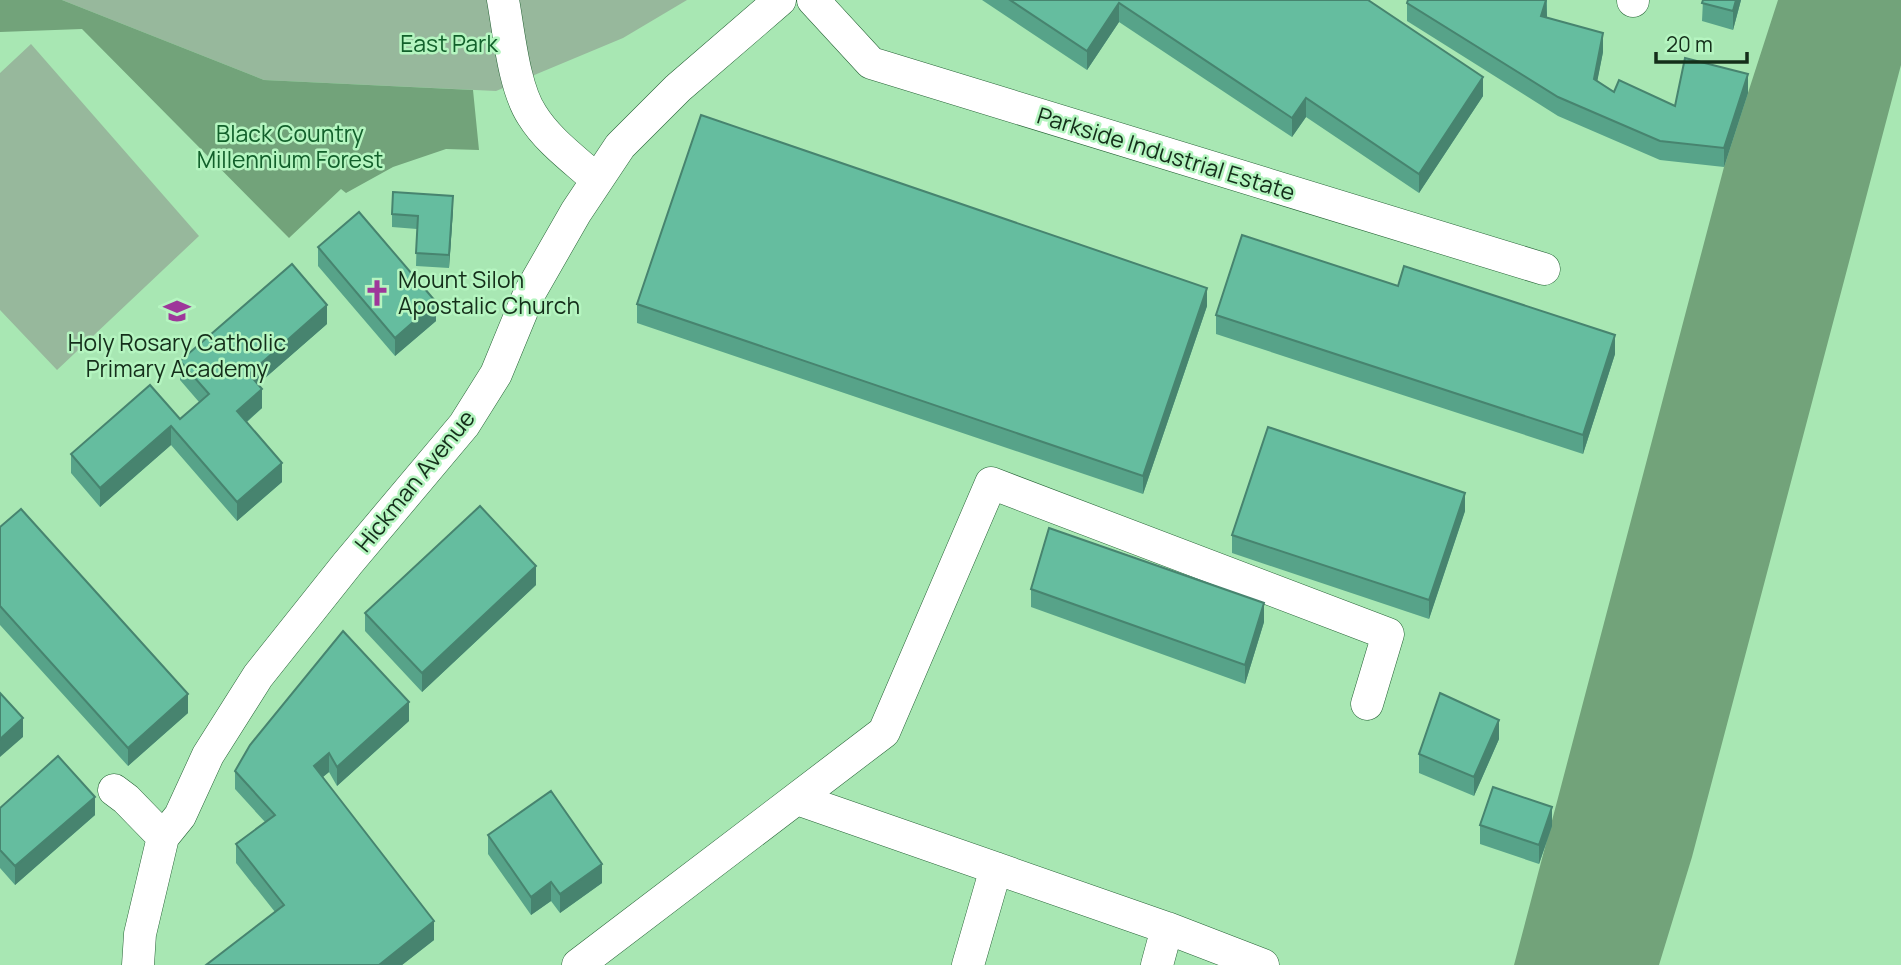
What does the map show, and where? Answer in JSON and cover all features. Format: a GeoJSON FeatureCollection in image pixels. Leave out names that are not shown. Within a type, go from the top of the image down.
{"type":"FeatureCollection","features":[{"type":"Feature","properties":{"kind":"street"},"geometry":{"type":"LineString","coordinates":[[503,0],[516,74],[530,114],[547,134],[597,180]]}},
{"type":"Feature","properties":{"kind":"street","name":"Hickman Avenue"},"geometry":{"type":"LineString","coordinates":[[138,965],[139,934],[163,837],[180,816],[208,755],[258,676],[348,563],[464,425],[496,374],[528,294],[620,146],[678,88],[780,0]]}},
{"type":"Feature","properties":{"kind":"street","name":"Parkside Industrial Estate"},"geometry":{"type":"LineString","coordinates":[[813,0],[871,63],[1544,269]]}},
{"type":"Feature","properties":{"kind":"street"},"geometry":{"type":"LineString","coordinates":[[578,965],[884,732],[991,484],[1388,634],[1367,704]]}},
{"type":"Feature","properties":{"kind":"street"},"geometry":{"type":"LineString","coordinates":[[114,790],[163,837]]}},
{"type":"Feature","properties":{"kind":"street"},"geometry":{"type":"LineString","coordinates":[[797,799],[1167,928],[1263,965]]}},
{"type":"Feature","properties":{"kind":"street"},"geometry":{"type":"LineString","coordinates":[[968,965],[996,868]]}},
{"type":"Feature","properties":{"kind":"street"},"geometry":{"type":"LineString","coordinates":[[1157,965],[1167,928]]}},
{"type":"Feature","properties":{"kind":"green space","name":"Black Country Millennium Forest"},"geometry":{"type":"Polygon","coordinates":[[[0,0],[62,0],[264,80],[473,90],[479,150],[446,149],[393,167],[346,193],[341,189],[289,238],[82,29],[0,32],[0,0]]]}},
{"type":"Feature","properties":{"kind":"green space","name":"East Park"},"geometry":{"type":"Polygon","coordinates":[[[62,0],[687,0],[623,38],[496,91],[264,80],[62,0]]]}},
{"type":"Feature","properties":{"kind":"green space"},"geometry":{"type":"Polygon","coordinates":[[[1778,0],[1901,0],[1901,65],[1692,857],[1659,965],[1514,965],[1724,167],[1778,0]]]}},
{"type":"Feature","properties":{"kind":"green space"},"geometry":{"type":"Polygon","coordinates":[[[31,44],[199,236],[57,370],[0,310],[0,73],[31,44]]]}},
{"type":"Feature","properties":{"kind":"building"},"geometry":{"type":"Polygon","coordinates":[[[1010,0],[1368,0],[1483,77],[1419,174],[1306,98],[1292,118],[1119,3],[1087,51],[1010,0]]]}},
{"type":"Feature","properties":{"kind":"building"},"geometry":{"type":"Polygon","coordinates":[[[1408,0],[1546,0],[1541,16],[1603,33],[1594,79],[1614,92],[1619,80],[1675,106],[1685,58],[1748,74],[1724,148],[1660,141],[1558,97],[1407,3],[1408,0]]]}},
{"type":"Feature","properties":{"kind":"building"},"geometry":{"type":"Polygon","coordinates":[[[1703,0],[1736,0],[1733,11],[1702,3],[1703,0]]]}},
{"type":"Feature","properties":{"kind":"building"},"geometry":{"type":"Polygon","coordinates":[[[701,115],[1207,288],[1143,476],[637,304],[701,115]]]}},
{"type":"Feature","properties":{"kind":"building"},"geometry":{"type":"Polygon","coordinates":[[[393,192],[453,196],[449,255],[416,253],[418,216],[392,214],[393,192]]]}},
{"type":"Feature","properties":{"kind":"building","name":"Mount Siloh Apostalic Church"},"geometry":{"type":"Polygon","coordinates":[[[359,212],[436,302],[395,338],[318,247],[359,212]]]}},
{"type":"Feature","properties":{"kind":"building"},"geometry":{"type":"Polygon","coordinates":[[[1242,235],[1398,286],[1404,266],[1615,335],[1583,435],[1216,315],[1242,235]]]}},
{"type":"Feature","properties":{"kind":"building"},"geometry":{"type":"Polygon","coordinates":[[[292,264],[327,305],[249,374],[262,389],[237,411],[282,463],[237,502],[171,426],[100,488],[71,454],[150,385],[180,419],[209,394],[180,361],[292,264]]]}},
{"type":"Feature","properties":{"kind":"building"},"geometry":{"type":"Polygon","coordinates":[[[1268,427],[1465,493],[1429,600],[1232,535],[1268,427]]]}},
{"type":"Feature","properties":{"kind":"building"},"geometry":{"type":"Polygon","coordinates":[[[480,506],[536,566],[422,673],[365,613],[480,506]]]}},
{"type":"Feature","properties":{"kind":"building"},"geometry":{"type":"Polygon","coordinates":[[[21,509],[188,694],[128,748],[0,606],[0,527],[21,509]]]}},
{"type":"Feature","properties":{"kind":"building"},"geometry":{"type":"Polygon","coordinates":[[[1049,528],[1264,603],[1245,665],[1031,589],[1049,528]]]}},
{"type":"Feature","properties":{"kind":"building"},"geometry":{"type":"Polygon","coordinates":[[[343,631],[409,702],[337,767],[329,753],[314,766],[434,921],[379,965],[206,965],[284,905],[236,844],[275,815],[235,771],[250,745],[343,631]]]}},
{"type":"Feature","properties":{"kind":"building"},"geometry":{"type":"Polygon","coordinates":[[[0,693],[23,718],[0,739],[0,693]]]}},
{"type":"Feature","properties":{"kind":"building"},"geometry":{"type":"Polygon","coordinates":[[[1440,693],[1499,720],[1474,777],[1419,754],[1440,693]]]}},
{"type":"Feature","properties":{"kind":"building"},"geometry":{"type":"Polygon","coordinates":[[[58,756],[95,797],[15,866],[0,850],[0,808],[58,756]]]}},
{"type":"Feature","properties":{"kind":"building"},"geometry":{"type":"Polygon","coordinates":[[[1493,787],[1552,807],[1539,845],[1480,825],[1493,787]]]}},
{"type":"Feature","properties":{"kind":"building"},"geometry":{"type":"Polygon","coordinates":[[[551,791],[602,864],[560,894],[551,882],[531,897],[488,835],[551,791]]]}},
{"type":"Feature","properties":{"kind":"place","name":"Mount Siloh Apostalic Church"},"geometry":{"type":"Point","coordinates":[377,293]}},
{"type":"Feature","properties":{"kind":"place","name":"Holy Rosary Catholic Primary Academy"},"geometry":{"type":"Point","coordinates":[177,311]}}]}
